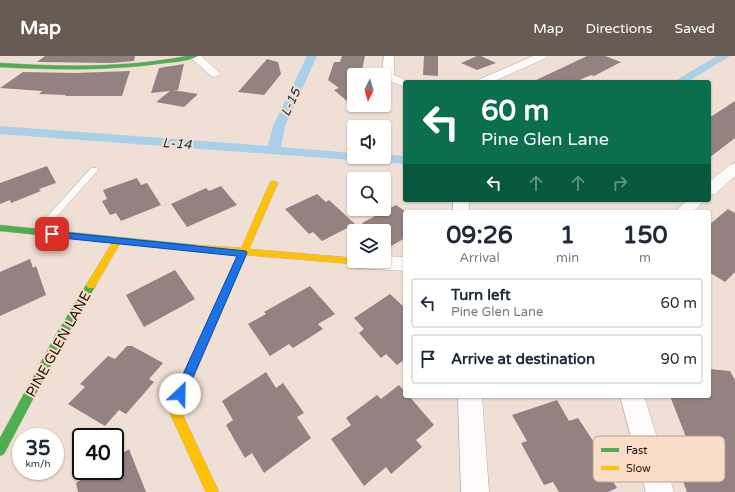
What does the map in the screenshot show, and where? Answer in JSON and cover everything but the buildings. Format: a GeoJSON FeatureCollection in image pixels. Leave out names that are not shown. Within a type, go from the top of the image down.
{"type":"FeatureCollection","features":[{"type":"Feature","properties":{"kind":"street"},"geometry":{"type":"LineString","coordinates":[[0,65],[80,70],[115,70],[159,64],[194,56],[215,74]]}},
{"type":"Feature","properties":{"kind":"street"},"geometry":{"type":"LineString","coordinates":[[389,56],[386,71],[387,75],[400,82]]}},
{"type":"Feature","properties":{"kind":"street"},"geometry":{"type":"LineString","coordinates":[[487,80],[542,56]]}},
{"type":"Feature","properties":{"kind":"street"},"geometry":{"type":"LineString","coordinates":[[711,188],[735,168]]}},
{"type":"Feature","properties":{"kind":"street"},"geometry":{"type":"LineString","coordinates":[[213,492],[174,409],[274,183]]}},
{"type":"Feature","properties":{"kind":"street"},"geometry":{"type":"LineString","coordinates":[[685,210],[695,202]]}},
{"type":"Feature","properties":{"kind":"street"},"geometry":{"type":"LineString","coordinates":[[0,228],[243,253],[347,260]]}},
{"type":"Feature","properties":{"kind":"street","name":"PINE GLEN LANE"},"geometry":{"type":"LineString","coordinates":[[0,450],[59,339],[118,240]]}},
{"type":"Feature","properties":{"kind":"street"},"geometry":{"type":"LineString","coordinates":[[391,263],[403,264]]}},
{"type":"Feature","properties":{"kind":"street"},"geometry":{"type":"LineString","coordinates":[[470,398],[475,492]]}},
{"type":"Feature","properties":{"kind":"street"},"geometry":{"type":"LineString","coordinates":[[633,398],[644,436]]}},
{"type":"Feature","properties":{"kind":"street"},"geometry":{"type":"LineString","coordinates":[[657,482],[660,492]]}},
{"type":"Feature","properties":{"kind":"lane"},"geometry":{"type":"LineString","coordinates":[[38,232],[94,170]]}},
{"type":"Feature","properties":{"kind":"waterway","name":"L-15"},"geometry":{"type":"LineString","coordinates":[[274,151],[279,126],[312,56]]}},
{"type":"Feature","properties":{"kind":"waterway","name":"L-14"},"geometry":{"type":"LineString","coordinates":[[683,80],[725,56]]}},
{"type":"Feature","properties":{"kind":"waterway","name":"L-14"},"geometry":{"type":"LineString","coordinates":[[0,130],[274,151]]}},
{"type":"Feature","properties":{"kind":"waterway","name":"L-14"},"geometry":{"type":"LineString","coordinates":[[274,151],[347,156]]}},
{"type":"Feature","properties":{"kind":"waterway","name":"L-14"},"geometry":{"type":"LineString","coordinates":[[391,159],[403,160]]}},
{"type":"Feature","properties":{"kind":"traffic: fast"},"geometry":{"type":"LineString","coordinates":[[0,65],[98,68],[171,61],[195,56]]}},
{"type":"Feature","properties":{"kind":"traffic: fast"},"geometry":{"type":"LineString","coordinates":[[0,228],[196,248]]}},
{"type":"Feature","properties":{"kind":"traffic: fast"},"geometry":{"type":"LineString","coordinates":[[0,450],[59,339],[91,285]]}},
{"type":"Feature","properties":{"kind":"traffic: slow"},"geometry":{"type":"LineString","coordinates":[[213,492],[174,409],[274,183]]}},
{"type":"Feature","properties":{"kind":"traffic: slow"},"geometry":{"type":"LineString","coordinates":[[91,285],[118,240]]}},
{"type":"Feature","properties":{"kind":"traffic: slow"},"geometry":{"type":"LineString","coordinates":[[196,248],[347,260]]}},
{"type":"Feature","properties":{"kind":"route"},"geometry":{"type":"LineString","coordinates":[[52,234],[243,253],[180,394]]}}]}
